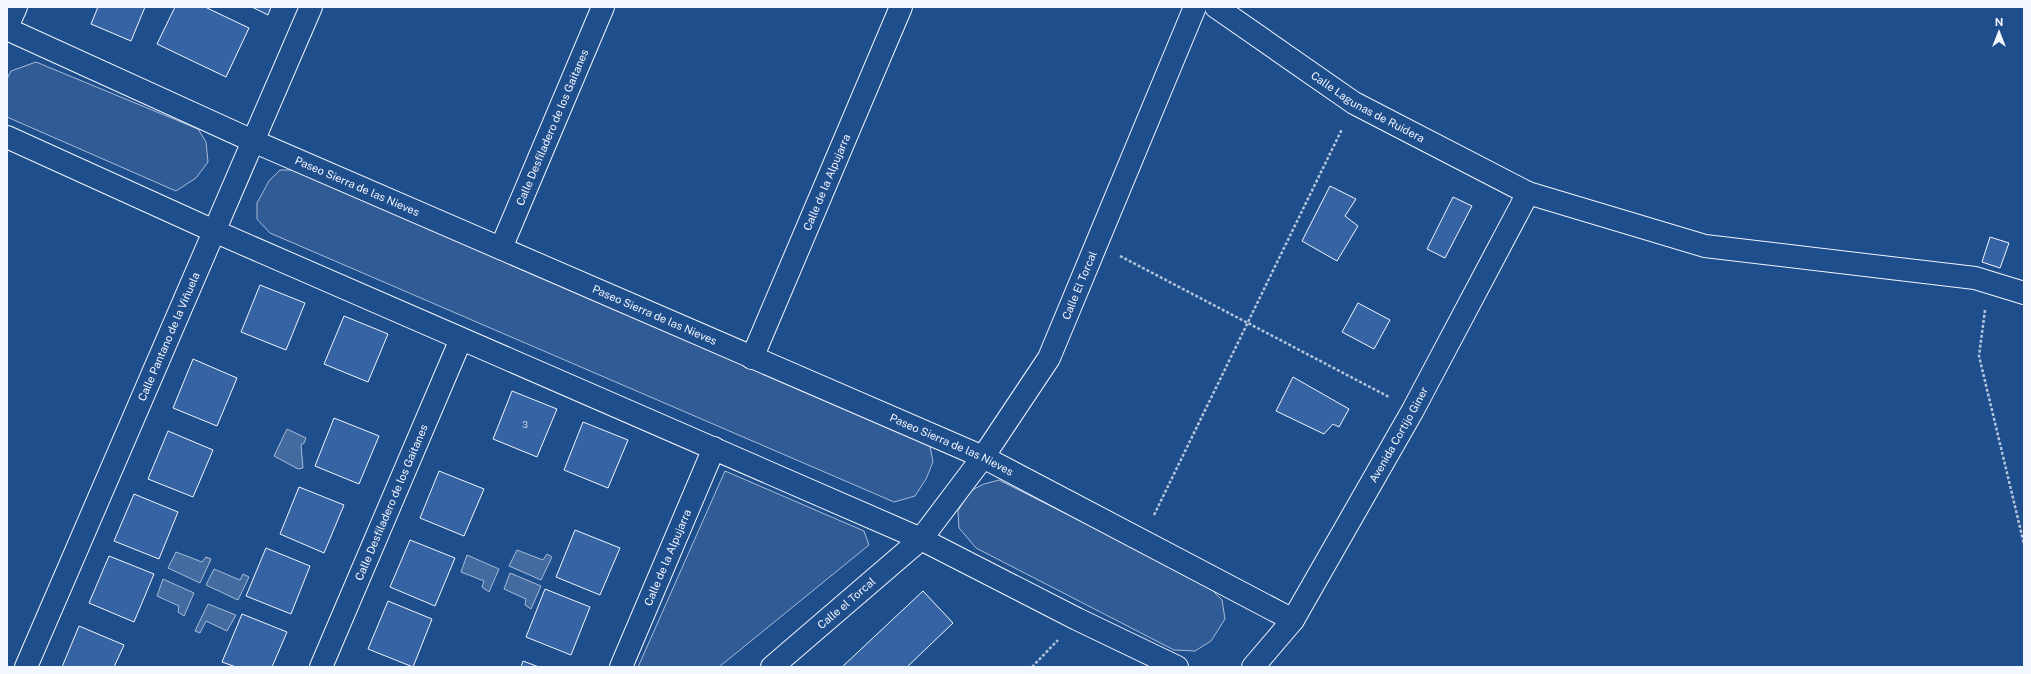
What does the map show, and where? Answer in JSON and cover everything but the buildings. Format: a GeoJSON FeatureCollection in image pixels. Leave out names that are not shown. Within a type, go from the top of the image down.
{"type":"FeatureCollection","features":[{"type":"Feature","properties":{"kind":"street"},"geometry":{"type":"LineString","coordinates":[[7,28],[16,7]]}},
{"type":"Feature","properties":{"kind":"street","name":"Calle Pantano de la Viñuela"},"geometry":{"type":"LineString","coordinates":[[26,667],[311,7]]}},
{"type":"Feature","properties":{"kind":"street","name":"Calle Desfiladero de los Gaitanes"},"geometry":{"type":"LineString","coordinates":[[501,248],[603,7]]}},
{"type":"Feature","properties":{"kind":"street","name":"Calle de la Alpujarra"},"geometry":{"type":"LineString","coordinates":[[752,358],[901,7]]}},
{"type":"Feature","properties":{"kind":"street","name":"Calle El Torcal"},"geometry":{"type":"LineString","coordinates":[[921,539],[983,458],[1049,358],[1195,7]]}},
{"type":"Feature","properties":{"kind":"street","name":"Calle Lagunas de Ruidera"},"geometry":{"type":"LineString","coordinates":[[1216,7],[1354,103],[1528,193],[1706,246],[1975,278],[2024,293]]}},
{"type":"Feature","properties":{"kind":"street","name":"Paseo Sierra de las Nieves"},"geometry":{"type":"LineString","coordinates":[[7,28],[253,142],[501,248],[983,458],[1293,620]]}},
{"type":"Feature","properties":{"kind":"street"},"geometry":{"type":"LineString","coordinates":[[7,137],[214,231],[921,539],[1078,619],[1177,667]]}},
{"type":"Feature","properties":{"kind":"street","name":"Avenida Cortijo Giner"},"geometry":{"type":"LineString","coordinates":[[1253,667],[1293,620],[1413,410],[1528,193]]}},
{"type":"Feature","properties":{"kind":"street","name":"Calle Desfiladero de los Gaitanes"},"geometry":{"type":"LineString","coordinates":[[321,667],[461,339]]}},
{"type":"Feature","properties":{"kind":"street","name":"Calle de la Alpujarra"},"geometry":{"type":"LineString","coordinates":[[621,667],[714,448]]}},
{"type":"Feature","properties":{"kind":"street","name":"Calle el Torcal"},"geometry":{"type":"LineString","coordinates":[[772,667],[921,539]]}},
{"type":"Feature","properties":{"kind":"path"},"geometry":{"type":"LineString","coordinates":[[1141,541],[1354,103]]}},
{"type":"Feature","properties":{"kind":"path"},"geometry":{"type":"LineString","coordinates":[[1097,244],[1413,410]]}},
{"type":"Feature","properties":{"kind":"path"},"geometry":{"type":"LineString","coordinates":[[1989,282],[1978,356],[2024,544]]}},
{"type":"Feature","properties":{"kind":"path"},"geometry":{"type":"LineString","coordinates":[[1032,667],[1078,619]]}},
{"type":"Feature","properties":{"kind":"shaded area"},"geometry":{"type":"Polygon","coordinates":[[[36,62],[198,129],[206,142],[208,162],[196,178],[176,191],[7,117],[7,79],[11,71],[36,62]]]}},
{"type":"Feature","properties":{"kind":"shaded area"},"geometry":{"type":"Polygon","coordinates":[[[280,170],[299,170],[930,446],[933,462],[926,479],[915,496],[894,502],[270,233],[257,219],[257,203],[269,181],[280,170]]]}},
{"type":"Feature","properties":{"kind":"shaded area"},"geometry":{"type":"Polygon","coordinates":[[[287,429],[306,438],[304,443],[301,445],[303,468],[298,469],[274,456],[287,429]]]}},
{"type":"Feature","properties":{"kind":"shaded area"},"geometry":{"type":"Polygon","coordinates":[[[725,471],[864,531],[869,545],[719,667],[638,667],[725,471]]]}},
{"type":"Feature","properties":{"kind":"shaded area"},"geometry":{"type":"Polygon","coordinates":[[[999,480],[1207,585],[1222,600],[1225,619],[1211,641],[1195,651],[1174,650],[976,548],[959,528],[958,511],[970,491],[984,484],[999,480]]]}},
{"type":"Feature","properties":{"kind":"shaded area"},"geometry":{"type":"Polygon","coordinates":[[[517,550],[543,560],[547,554],[552,557],[541,580],[509,566],[517,550]]]}},
{"type":"Feature","properties":{"kind":"shaded area"},"geometry":{"type":"Polygon","coordinates":[[[176,552],[202,562],[206,557],[211,559],[200,583],[168,568],[176,552]]]}},
{"type":"Feature","properties":{"kind":"shaded area"},"geometry":{"type":"Polygon","coordinates":[[[467,555],[499,569],[489,592],[482,587],[484,581],[461,572],[467,555]]]}},
{"type":"Feature","properties":{"kind":"shaded area"},"geometry":{"type":"Polygon","coordinates":[[[214,569],[240,580],[243,574],[249,577],[238,600],[206,585],[214,569]]]}},
{"type":"Feature","properties":{"kind":"shaded area"},"geometry":{"type":"Polygon","coordinates":[[[510,573],[541,586],[531,609],[525,605],[526,599],[504,589],[510,573]]]}},
{"type":"Feature","properties":{"kind":"shaded area"},"geometry":{"type":"Polygon","coordinates":[[[163,579],[194,593],[184,616],[178,612],[179,606],[157,596],[163,579]]]}},
{"type":"Feature","properties":{"kind":"shaded area"},"geometry":{"type":"Polygon","coordinates":[[[208,604],[236,615],[227,631],[206,621],[200,633],[195,631],[208,604]]]}}]}
